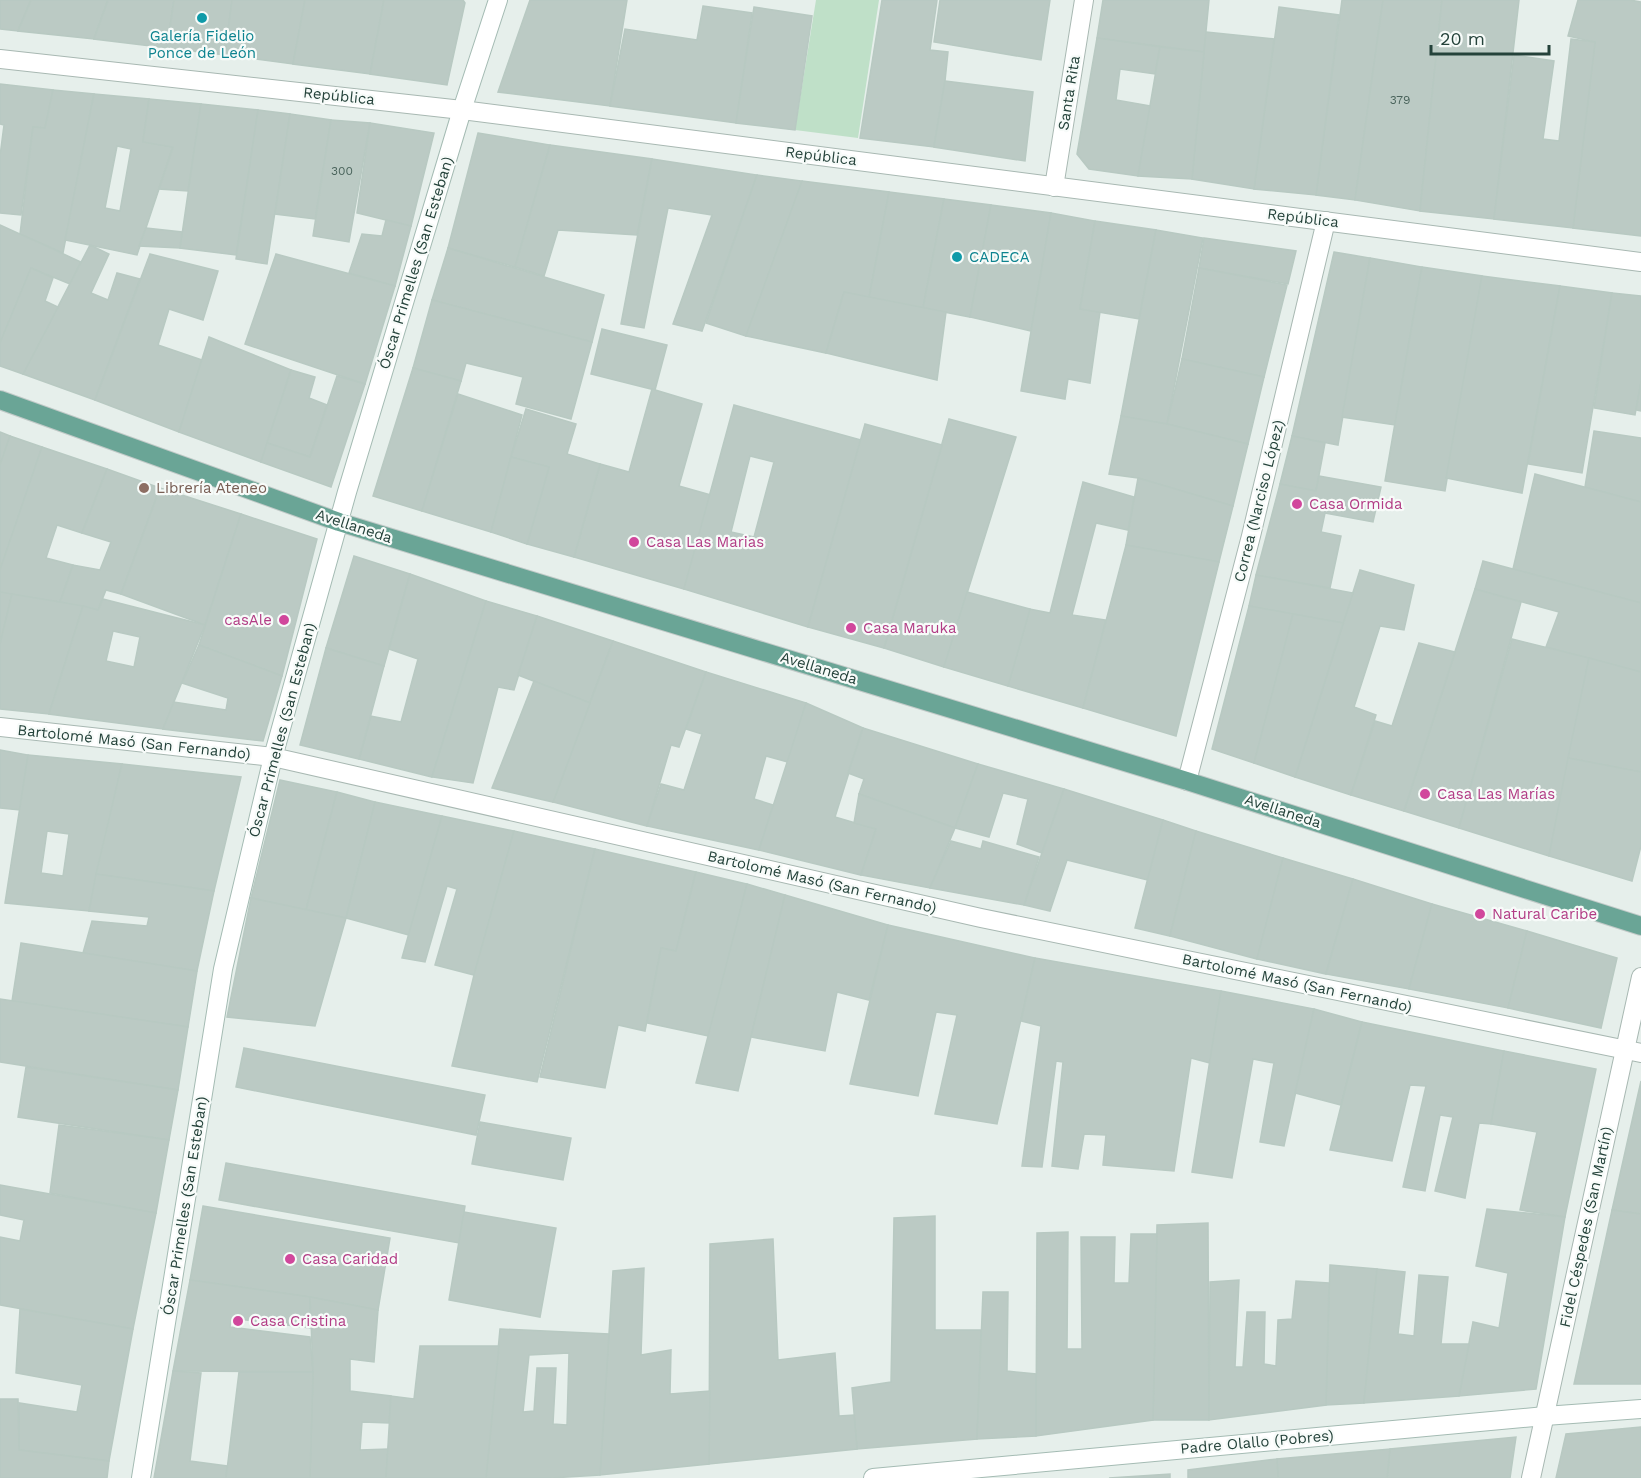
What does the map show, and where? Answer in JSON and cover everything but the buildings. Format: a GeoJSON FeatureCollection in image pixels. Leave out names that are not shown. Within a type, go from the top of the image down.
{"type":"FeatureCollection","features":[{"type":"Feature","properties":{"kind":"main road","name":"Avellaneda"},"geometry":{"type":"LineString","coordinates":[[0,400],[339,522],[1187,781],[1641,926]]}},
{"type":"Feature","properties":{"kind":"street"},"geometry":{"type":"LineString","coordinates":[[483,0],[495,8]]}},
{"type":"Feature","properties":{"kind":"street","name":"Santa Rita"},"geometry":{"type":"LineString","coordinates":[[1054,187],[1084,0]]}},
{"type":"Feature","properties":{"kind":"street","name":"Óscar Primelles (San Esteban)"},"geometry":{"type":"LineString","coordinates":[[141,1478],[223,969],[273,757],[339,522],[462,110],[495,8]]}},
{"type":"Feature","properties":{"kind":"street","name":"República"},"geometry":{"type":"LineString","coordinates":[[0,59],[462,110],[1641,262]]}},
{"type":"Feature","properties":{"kind":"street","name":"Correa (Narciso López)"},"geometry":{"type":"LineString","coordinates":[[1187,781],[1251,536],[1326,221]]}},
{"type":"Feature","properties":{"kind":"street","name":"Bartolomé Masó (San Fernando)"},"geometry":{"type":"LineString","coordinates":[[0,727],[273,757],[981,918],[1633,1051]]}},
{"type":"Feature","properties":{"kind":"street","name":"Fidel Céspedes (San Martín)"},"geometry":{"type":"LineString","coordinates":[[1531,1478],[1633,1051],[1641,977]]}},
{"type":"Feature","properties":{"kind":"street","name":"Padre Olallo (Pobres)"},"geometry":{"type":"LineString","coordinates":[[873,1478],[1641,1409]]}},
{"type":"Feature","properties":{"kind":"green space"},"geometry":{"type":"Polygon","coordinates":[[[816,0],[879,0],[858,138],[795,130],[816,0]]]}},
{"type":"Feature","properties":{"kind":"place","name":"Galería Fidelio Ponce de León"},"geometry":{"type":"Point","coordinates":[202,18]}},
{"type":"Feature","properties":{"kind":"place","name":"CADECA"},"geometry":{"type":"Point","coordinates":[957,257]}},
{"type":"Feature","properties":{"kind":"place","name":"Librería Ateneo"},"geometry":{"type":"Point","coordinates":[144,488]}},
{"type":"Feature","properties":{"kind":"place","name":"Casa Ormida"},"geometry":{"type":"Point","coordinates":[1297,504]}},
{"type":"Feature","properties":{"kind":"place","name":"Casa Las Marias"},"geometry":{"type":"Point","coordinates":[634,542]}},
{"type":"Feature","properties":{"kind":"place","name":"casAle"},"geometry":{"type":"Point","coordinates":[284,620]}},
{"type":"Feature","properties":{"kind":"place","name":"Casa Maruka"},"geometry":{"type":"Point","coordinates":[851,628]}},
{"type":"Feature","properties":{"kind":"place","name":"Casa Las Marías"},"geometry":{"type":"Point","coordinates":[1425,794]}},
{"type":"Feature","properties":{"kind":"place","name":"Natural Caribe"},"geometry":{"type":"Point","coordinates":[1480,914]}},
{"type":"Feature","properties":{"kind":"place","name":"Casa Caridad"},"geometry":{"type":"Point","coordinates":[290,1259]}},
{"type":"Feature","properties":{"kind":"place","name":"Casa Cristina"},"geometry":{"type":"Point","coordinates":[238,1321]}}]}
